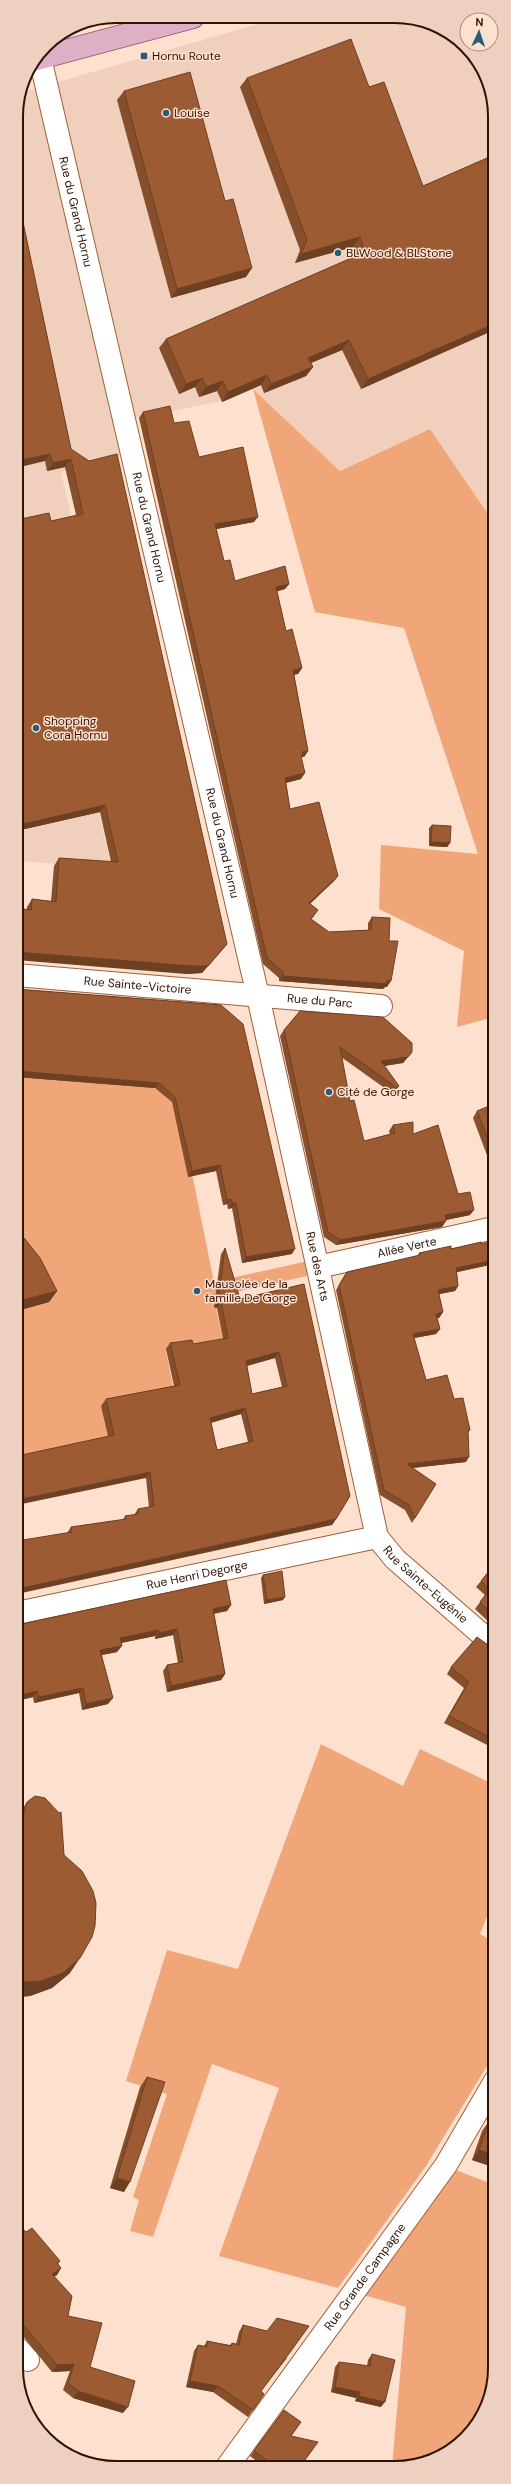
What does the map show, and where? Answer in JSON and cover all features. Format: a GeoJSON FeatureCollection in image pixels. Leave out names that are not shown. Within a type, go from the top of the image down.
{"type":"FeatureCollection","features":[{"type":"Feature","properties":{"kind":"main road"},"geometry":{"type":"LineString","coordinates":[[45,56],[167,23]]}},
{"type":"Feature","properties":{"kind":"street","name":"Rue du Grand Hornu"},"geometry":{"type":"LineString","coordinates":[[39,64],[258,996]]}},
{"type":"Feature","properties":{"kind":"street","name":"Rue Sainte-Victoire"},"geometry":{"type":"LineString","coordinates":[[23,976],[258,996]]}},
{"type":"Feature","properties":{"kind":"street","name":"Rue du Parc"},"geometry":{"type":"LineString","coordinates":[[258,996],[381,1006]]}},
{"type":"Feature","properties":{"kind":"street","name":"Rue des Arts"},"geometry":{"type":"LineString","coordinates":[[258,996],[377,1537]]}},
{"type":"Feature","properties":{"kind":"street","name":"Allée Verte"},"geometry":{"type":"LineString","coordinates":[[318,1267],[488,1229]]}},
{"type":"Feature","properties":{"kind":"street","name":"Rue Henri Degorge"},"geometry":{"type":"LineString","coordinates":[[23,1612],[377,1537]]}},
{"type":"Feature","properties":{"kind":"street","name":"Rue Sainte-Eugénie"},"geometry":{"type":"LineString","coordinates":[[377,1537],[395,1559],[488,1640]]}},
{"type":"Feature","properties":{"kind":"street","name":"Rue Grande Campagne"},"geometry":{"type":"LineString","coordinates":[[231,2461],[446,2166],[488,2093]]}},
{"type":"Feature","properties":{"kind":"shaded area"},"geometry":{"type":"Polygon","coordinates":[[[261,23],[395,23],[425,28],[447,39],[459,48],[459,52],[463,52],[476,70],[483,86],[487,104],[488,518],[430,429],[340,471],[253,389],[221,401],[139,418],[124,418],[132,453],[61,472],[72,521],[41,546],[111,867],[23,861],[23,110],[26,92],[261,23]]]}},
{"type":"Feature","properties":{"kind":"shaded area"},"geometry":{"type":"Polygon","coordinates":[[[253,389],[340,471],[430,429],[488,514],[488,1019],[457,1027],[464,951],[379,909],[381,845],[478,854],[404,628],[315,612],[253,389]]]}},
{"type":"Feature","properties":{"kind":"shaded area"},"geometry":{"type":"Polygon","coordinates":[[[23,1075],[148,1085],[177,1099],[214,1282],[317,1259],[320,1273],[214,1297],[223,1340],[166,1351],[174,1391],[112,1436],[23,1457],[23,1075]]]}},
{"type":"Feature","properties":{"kind":"shaded area"},"geometry":{"type":"Polygon","coordinates":[[[321,1744],[403,1786],[420,1749],[488,1782],[488,1914],[480,1934],[488,1939],[488,2064],[426,2166],[338,2288],[219,2256],[279,2088],[212,2064],[153,2237],[130,2231],[139,2200],[133,2197],[167,2094],[126,2081],[167,1950],[238,1969],[321,1744]]]}},
{"type":"Feature","properties":{"kind":"shaded area"},"geometry":{"type":"Polygon","coordinates":[[[453,2169],[488,2182],[488,2374],[485,2392],[481,2404],[469,2425],[452,2442],[431,2454],[419,2458],[393,2461],[406,2307],[360,2294],[453,2169]]]}},
{"type":"Feature","properties":{"kind":"building"},"geometry":{"type":"Polygon","coordinates":[[[351,39],[369,87],[384,82],[423,186],[488,158],[488,327],[368,379],[349,340],[308,358],[313,367],[271,384],[267,375],[228,392],[223,381],[206,387],[202,378],[186,384],[166,339],[365,252],[360,237],[301,254],[307,240],[247,78],[351,39]]]}},
{"type":"Feature","properties":{"kind":"building"},"geometry":{"type":"Polygon","coordinates":[[[190,72],[225,201],[233,199],[252,268],[177,289],[124,91],[190,72]]]}},
{"type":"Feature","properties":{"kind":"building"},"geometry":{"type":"Polygon","coordinates":[[[23,222],[71,449],[89,461],[117,454],[227,944],[208,966],[23,953],[23,909],[31,910],[32,899],[56,902],[59,858],[118,862],[105,805],[23,823],[23,519],[49,513],[51,521],[83,514],[71,459],[53,463],[50,454],[23,460],[23,222]]]}},
{"type":"Feature","properties":{"kind":"building"},"geometry":{"type":"Polygon","coordinates":[[[170,406],[174,423],[189,421],[199,457],[243,447],[258,517],[215,524],[224,561],[230,560],[235,581],[285,566],[289,584],[276,587],[286,631],[292,629],[302,668],[293,670],[308,751],[302,752],[303,755],[301,756],[305,773],[285,778],[290,809],[319,802],[338,876],[309,903],[318,910],[311,919],[329,932],[371,930],[372,917],[390,918],[389,941],[398,941],[391,981],[387,980],[387,984],[283,976],[283,972],[267,958],[143,412],[170,406]]]}},
{"type":"Feature","properties":{"kind":"building"},"geometry":{"type":"Polygon","coordinates":[[[432,825],[451,826],[450,843],[431,842],[432,825]]]}},
{"type":"Feature","properties":{"kind":"building"},"geometry":{"type":"Polygon","coordinates":[[[23,990],[221,1005],[243,1024],[295,1249],[246,1257],[236,1203],[232,1203],[231,1199],[227,1200],[220,1165],[192,1171],[175,1097],[159,1083],[23,1072],[23,990]]]}},
{"type":"Feature","properties":{"kind":"building"},"geometry":{"type":"Polygon","coordinates":[[[300,1011],[383,1017],[412,1043],[412,1052],[408,1057],[381,1061],[399,1086],[397,1088],[340,1047],[350,1101],[354,1100],[364,1141],[395,1133],[393,1125],[413,1122],[413,1134],[438,1125],[458,1194],[470,1192],[474,1210],[445,1215],[446,1221],[340,1240],[328,1232],[284,1030],[300,1011]]]}},
{"type":"Feature","properties":{"kind":"building"},"geometry":{"type":"Polygon","coordinates":[[[488,1106],[488,1139],[477,1111],[488,1106]]]}},
{"type":"Feature","properties":{"kind":"building"},"geometry":{"type":"Polygon","coordinates":[[[23,1237],[40,1258],[57,1291],[23,1300],[23,1237]]]}},
{"type":"Feature","properties":{"kind":"building"},"geometry":{"type":"Polygon","coordinates":[[[481,1242],[481,1244],[488,1242],[488,1261],[456,1268],[458,1286],[438,1290],[443,1312],[436,1314],[440,1329],[413,1334],[426,1380],[447,1375],[454,1399],[463,1398],[470,1430],[468,1430],[469,1457],[407,1464],[436,1484],[415,1518],[409,1505],[384,1490],[339,1285],[347,1272],[420,1255],[419,1253],[451,1246],[451,1249],[481,1242]]]}},
{"type":"Feature","properties":{"kind":"building"},"geometry":{"type":"Polygon","coordinates":[[[225,1248],[240,1299],[304,1284],[350,1496],[336,1519],[23,1588],[23,1540],[72,1532],[71,1527],[126,1519],[125,1516],[138,1514],[138,1509],[154,1506],[150,1472],[23,1499],[23,1455],[114,1435],[106,1399],[180,1385],[170,1343],[192,1340],[193,1344],[228,1338],[221,1302],[218,1301],[225,1248]],[[279,1352],[246,1361],[252,1394],[287,1386],[279,1352]],[[245,1408],[210,1418],[217,1450],[253,1441],[245,1408]]]}},
{"type":"Feature","properties":{"kind":"building"},"geometry":{"type":"Polygon","coordinates":[[[282,1571],[285,1597],[267,1600],[263,1575],[282,1571]]]}},
{"type":"Feature","properties":{"kind":"building"},"geometry":{"type":"Polygon","coordinates":[[[488,1572],[488,1587],[481,1581],[488,1572]]]}},
{"type":"Feature","properties":{"kind":"building"},"geometry":{"type":"Polygon","coordinates":[[[226,1580],[231,1605],[213,1609],[225,1674],[171,1686],[167,1665],[183,1662],[177,1629],[159,1633],[159,1630],[120,1638],[122,1646],[100,1650],[113,1698],[86,1704],[83,1688],[39,1697],[37,1691],[23,1694],[23,1624],[226,1580]]]}},
{"type":"Feature","properties":{"kind":"building"},"geometry":{"type":"Polygon","coordinates":[[[488,1592],[488,1610],[480,1602],[488,1592]]]}},
{"type":"Feature","properties":{"kind":"building"},"geometry":{"type":"Polygon","coordinates":[[[477,1637],[488,1645],[488,1736],[449,1716],[469,1682],[451,1667],[477,1637]]]}},
{"type":"Feature","properties":{"kind":"building"},"geometry":{"type":"Polygon","coordinates":[[[35,1796],[45,1798],[59,1813],[61,1812],[64,1855],[82,1871],[93,1891],[96,1903],[95,1926],[92,1937],[80,1958],[63,1973],[41,1981],[29,1982],[23,1981],[23,1815],[27,1802],[35,1796]]]}},
{"type":"Feature","properties":{"kind":"building"},"geometry":{"type":"Polygon","coordinates":[[[147,2077],[165,2082],[130,2182],[117,2178],[147,2077]]]}},
{"type":"Feature","properties":{"kind":"building"},"geometry":{"type":"Polygon","coordinates":[[[488,2124],[488,2153],[479,2150],[488,2124]]]}},
{"type":"Feature","properties":{"kind":"building"},"geometry":{"type":"Polygon","coordinates":[[[32,2228],[60,2261],[57,2263],[61,2268],[52,2274],[72,2296],[68,2316],[102,2323],[90,2367],[135,2381],[128,2407],[78,2391],[68,2383],[74,2364],[57,2365],[23,2325],[23,2229],[26,2232],[32,2228]]]}},
{"type":"Feature","properties":{"kind":"building"},"geometry":{"type":"Polygon","coordinates":[[[277,2318],[309,2326],[261,2391],[264,2394],[253,2410],[218,2386],[190,2381],[198,2345],[207,2347],[207,2341],[231,2346],[232,2343],[239,2345],[243,2325],[267,2331],[277,2318]]]}},
{"type":"Feature","properties":{"kind":"building"},"geometry":{"type":"Polygon","coordinates":[[[372,2354],[395,2360],[385,2402],[359,2396],[360,2392],[335,2387],[339,2362],[370,2366],[372,2354]]]}},
{"type":"Feature","properties":{"kind":"building"},"geometry":{"type":"Polygon","coordinates":[[[284,2410],[301,2422],[291,2436],[318,2442],[304,2461],[268,2461],[254,2451],[284,2410]]]}},
{"type":"Feature","properties":{"kind":"place","name":"Hornu Route"},"geometry":{"type":"Point","coordinates":[144,56]}},
{"type":"Feature","properties":{"kind":"place","name":"Louise"},"geometry":{"type":"Point","coordinates":[166,113]}},
{"type":"Feature","properties":{"kind":"place","name":"BLWood & BLStone"},"geometry":{"type":"Point","coordinates":[338,253]}},
{"type":"Feature","properties":{"kind":"place","name":"Shopping Cora Hornu"},"geometry":{"type":"Point","coordinates":[36,728]}},
{"type":"Feature","properties":{"kind":"place","name":"Cité de Gorge"},"geometry":{"type":"Point","coordinates":[329,1092]}},
{"type":"Feature","properties":{"kind":"place","name":"Mausolée de la famille De Gorge"},"geometry":{"type":"Point","coordinates":[197,1291]}}]}
